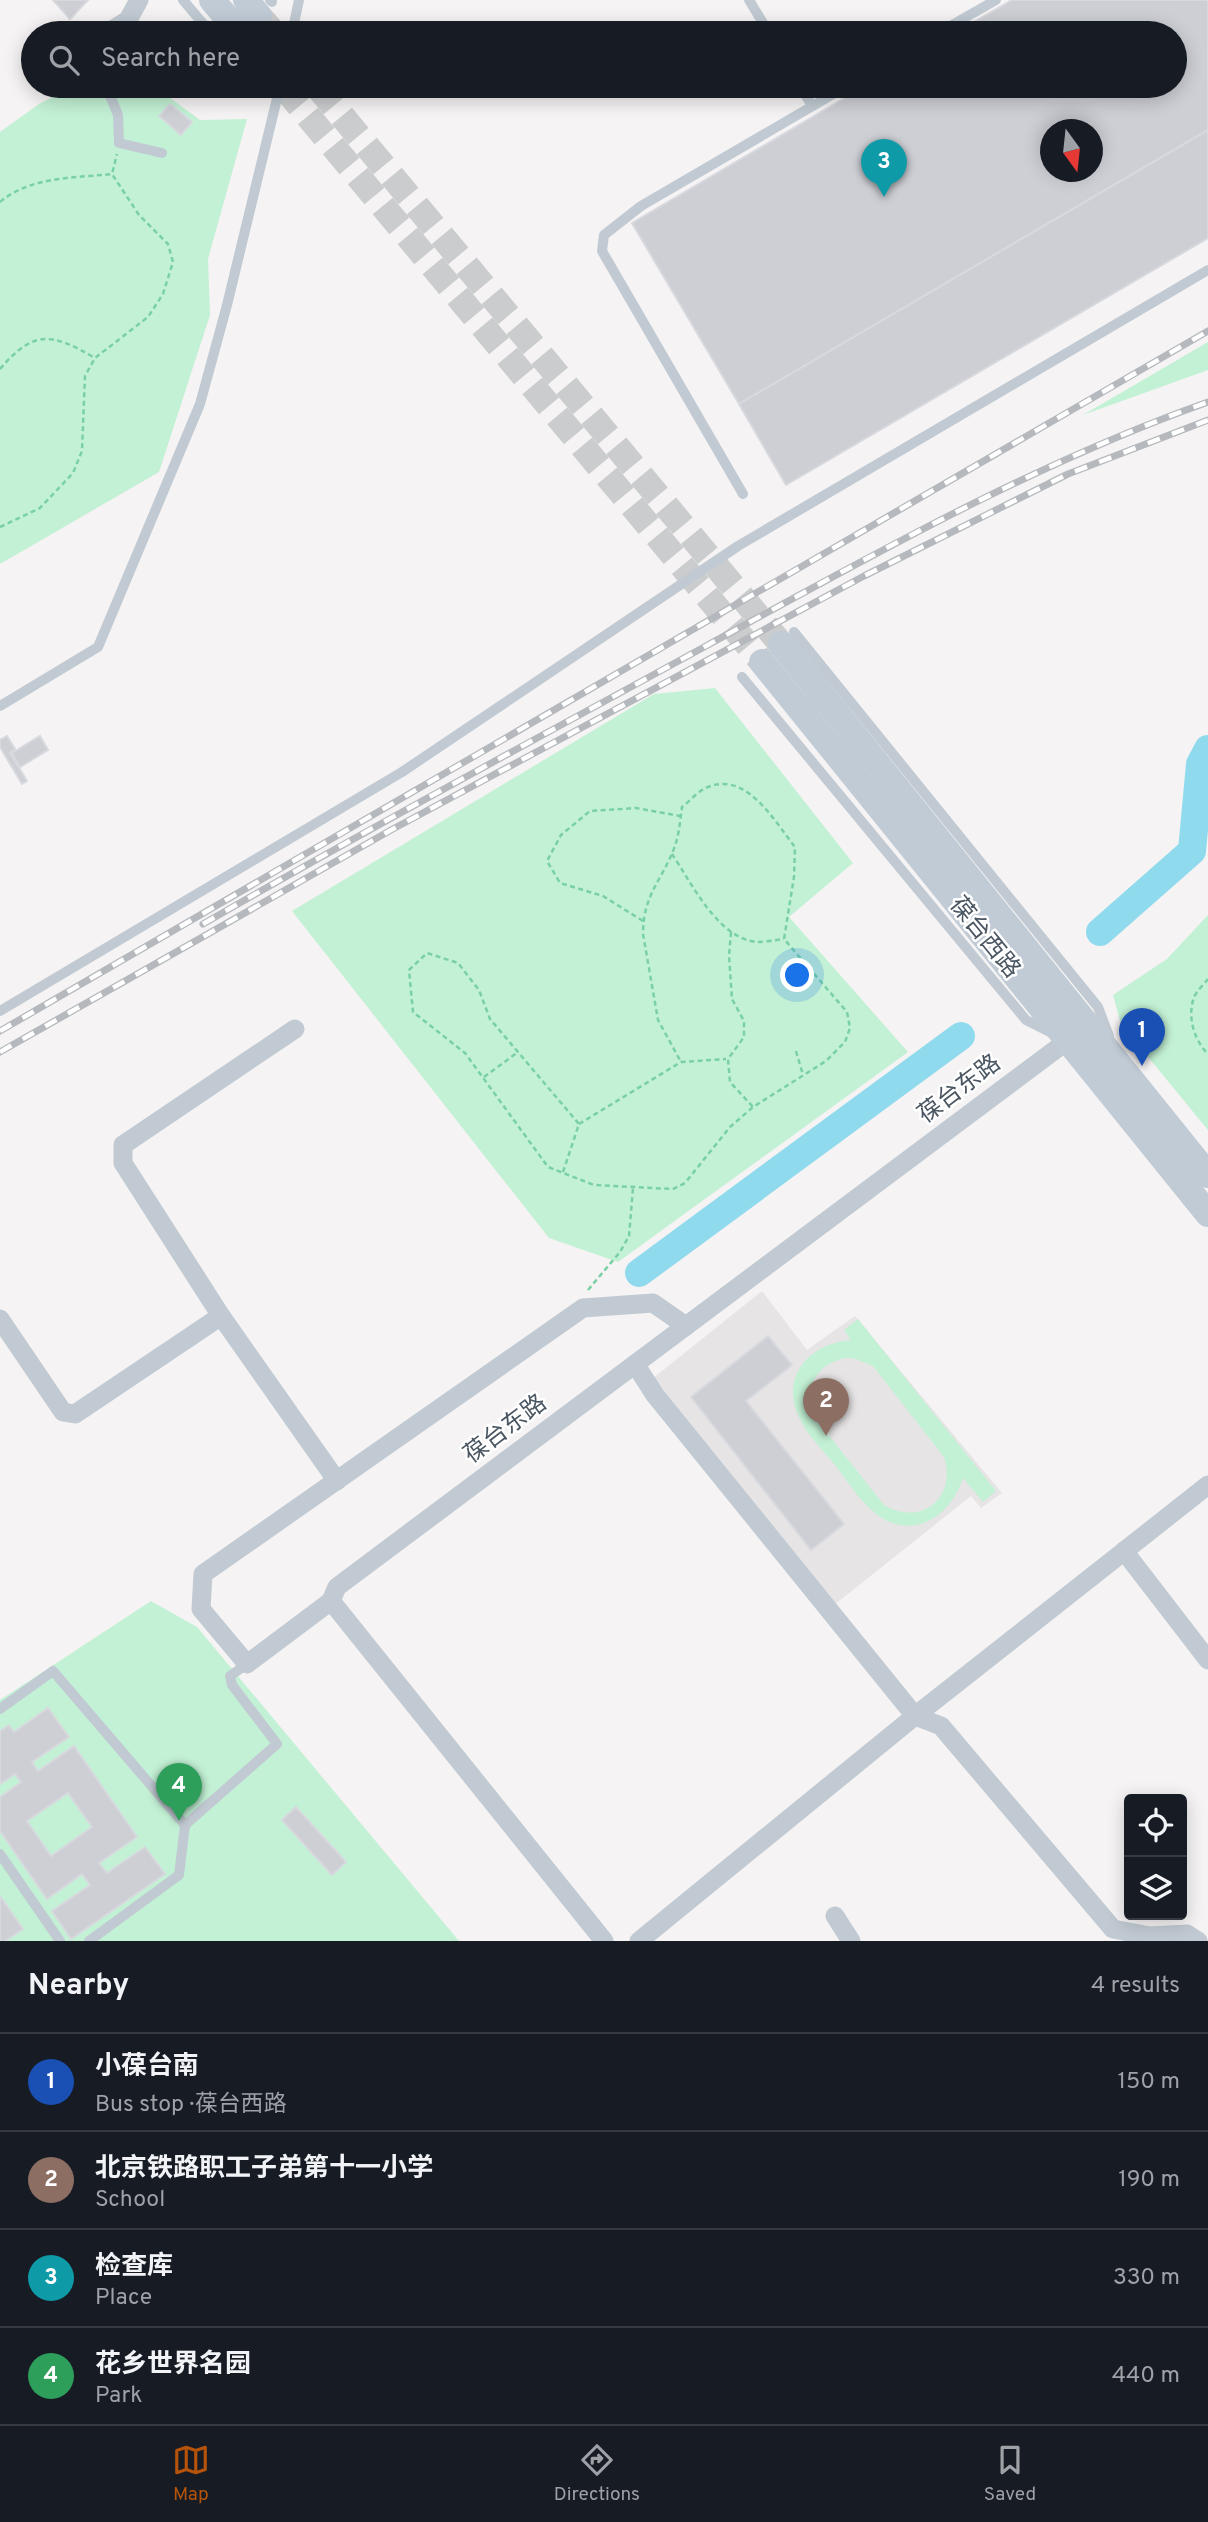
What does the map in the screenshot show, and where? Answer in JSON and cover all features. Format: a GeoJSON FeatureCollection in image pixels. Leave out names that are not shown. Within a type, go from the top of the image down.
{"type":"FeatureCollection","features":[{"type":"Feature","properties":{"kind":"street"},"geometry":{"type":"LineString","coordinates":[[126,21],[139,0]]}},
{"type":"Feature","properties":{"kind":"street"},"geometry":{"type":"LineString","coordinates":[[212,0],[230,21]]}},
{"type":"Feature","properties":{"kind":"street","name":"葆台西路"},"geometry":{"type":"LineString","coordinates":[[1208,1175],[1120,1063],[770,654],[1067,1041],[1208,1214]]}},
{"type":"Feature","properties":{"kind":"street"},"geometry":{"type":"LineString","coordinates":[[295,1028],[122,1145],[123,1163],[221,1316],[337,1480]]}},
{"type":"Feature","properties":{"kind":"street","name":"葆台东路"},"geometry":{"type":"LineString","coordinates":[[247,1664],[331,1601],[337,1587],[1067,1041]]}},
{"type":"Feature","properties":{"kind":"street"},"geometry":{"type":"LineString","coordinates":[[247,1664],[201,1609],[203,1574],[583,1308],[653,1303],[686,1326]]}},
{"type":"Feature","properties":{"kind":"street"},"geometry":{"type":"LineString","coordinates":[[0,1319],[63,1412],[75,1415],[221,1316]]}},
{"type":"Feature","properties":{"kind":"street"},"geometry":{"type":"LineString","coordinates":[[635,1364],[655,1395],[915,1716],[941,1727],[1113,1929],[1150,1936],[1187,1934],[1198,1941]]}},
{"type":"Feature","properties":{"kind":"street"},"geometry":{"type":"LineString","coordinates":[[639,1941],[915,1716],[1208,1485]]}},
{"type":"Feature","properties":{"kind":"street"},"geometry":{"type":"LineString","coordinates":[[1124,1552],[1208,1660]]}},
{"type":"Feature","properties":{"kind":"street"},"geometry":{"type":"LineString","coordinates":[[331,1601],[604,1941]]}},
{"type":"Feature","properties":{"kind":"street"},"geometry":{"type":"LineString","coordinates":[[835,1916],[851,1941]]}},
{"type":"Feature","properties":{"kind":"lane"},"geometry":{"type":"LineString","coordinates":[[183,0],[201,21]]}},
{"type":"Feature","properties":{"kind":"lane"},"geometry":{"type":"LineString","coordinates":[[295,21],[299,0]]}},
{"type":"Feature","properties":{"kind":"lane"},"geometry":{"type":"LineString","coordinates":[[959,21],[996,0]]}},
{"type":"Feature","properties":{"kind":"lane"},"geometry":{"type":"LineString","coordinates":[[753,1],[763,21]]}},
{"type":"Feature","properties":{"kind":"lane"},"geometry":{"type":"LineString","coordinates":[[111,98],[118,115],[119,144],[162,153]]}},
{"type":"Feature","properties":{"kind":"lane"},"geometry":{"type":"LineString","coordinates":[[0,706],[99,647],[200,404],[277,98]]}},
{"type":"Feature","properties":{"kind":"lane"},"geometry":{"type":"LineString","coordinates":[[807,98],[812,106]]}},
{"type":"Feature","properties":{"kind":"lane"},"geometry":{"type":"LineString","coordinates":[[743,494],[602,251],[604,235],[641,206],[826,98]]}},
{"type":"Feature","properties":{"kind":"lane"},"geometry":{"type":"LineString","coordinates":[[0,1011],[402,772],[738,546],[1208,270]]}},
{"type":"Feature","properties":{"kind":"lane"},"geometry":{"type":"LineString","coordinates":[[89,1941],[180,1875],[185,1825],[277,1744],[232,1685],[230,1676],[247,1664]]}},
{"type":"Feature","properties":{"kind":"lane"},"geometry":{"type":"LineString","coordinates":[[0,1709],[53,1671],[185,1825]]}},
{"type":"Feature","properties":{"kind":"lane"},"geometry":{"type":"LineString","coordinates":[[0,1854],[60,1941]]}},
{"type":"Feature","properties":{"kind":"path"},"geometry":{"type":"LineString","coordinates":[[0,527],[40,508],[73,473],[82,451],[85,376],[95,358],[148,317],[163,294],[173,262],[168,244],[139,215],[112,174],[119,144]]}},
{"type":"Feature","properties":{"kind":"path"},"geometry":{"type":"LineString","coordinates":[[0,202],[9,194],[42,181],[112,174]]}},
{"type":"Feature","properties":{"kind":"path"},"geometry":{"type":"LineString","coordinates":[[0,369],[17,349],[42,338],[67,342],[95,358]]}},
{"type":"Feature","properties":{"kind":"path"},"geometry":{"type":"LineString","coordinates":[[579,1124],[490,1019],[479,990],[458,962],[427,953],[409,970],[413,1012],[465,1053],[548,1167],[594,1185],[673,1189],[685,1183],[730,1127],[753,1107],[826,1060],[845,1042],[850,1028],[847,1012],[784,939],[794,877],[795,847],[752,793],[727,783],[707,787],[682,807],[672,854],[649,895],[643,921],[658,1020],[681,1062]]}},
{"type":"Feature","properties":{"kind":"path"},"geometry":{"type":"LineString","coordinates":[[643,921],[603,896],[560,883],[547,861],[561,835],[590,811],[636,808],[680,816]]}},
{"type":"Feature","properties":{"kind":"path"},"geometry":{"type":"LineString","coordinates":[[672,854],[717,922],[731,932],[755,942],[784,939]]}},
{"type":"Feature","properties":{"kind":"path"},"geometry":{"type":"LineString","coordinates":[[731,932],[729,956],[732,999],[744,1021],[744,1037],[728,1059],[730,1082],[753,1107]]}},
{"type":"Feature","properties":{"kind":"path"},"geometry":{"type":"LineString","coordinates":[[1208,979],[1194,996],[1191,1022],[1200,1046],[1208,1055]]}},
{"type":"Feature","properties":{"kind":"path"},"geometry":{"type":"LineString","coordinates":[[796,1051],[803,1075]]}},
{"type":"Feature","properties":{"kind":"path"},"geometry":{"type":"LineString","coordinates":[[483,1078],[518,1052]]}},
{"type":"Feature","properties":{"kind":"path"},"geometry":{"type":"LineString","coordinates":[[563,1172],[579,1124],[681,1062],[728,1059]]}},
{"type":"Feature","properties":{"kind":"path"},"geometry":{"type":"LineString","coordinates":[[582,1297],[620,1252],[629,1236],[633,1187]]}},
{"type":"Feature","properties":{"kind":"shaded area"},"geometry":{"type":"Polygon","coordinates":[[[762,1291],[807,1350],[855,1316],[1002,1493],[981,1508],[971,1496],[834,1605],[652,1379],[762,1291]]]}},
{"type":"Feature","properties":{"kind":"green space"},"geometry":{"type":"Polygon","coordinates":[[[51,98],[170,98],[200,120],[247,119],[208,259],[210,315],[159,472],[0,564],[0,132],[51,98]]]}},
{"type":"Feature","properties":{"kind":"green space"},"geometry":{"type":"Polygon","coordinates":[[[1208,342],[1208,370],[1083,415],[1208,342]]]}},
{"type":"Feature","properties":{"kind":"green space"},"geometry":{"type":"Polygon","coordinates":[[[715,688],[853,863],[789,917],[908,1052],[618,1262],[549,1238],[292,911],[654,694],[715,688]]]}},
{"type":"Feature","properties":{"kind":"green space"},"geometry":{"type":"Polygon","coordinates":[[[1208,915],[1208,1130],[1121,1024],[1113,995],[1167,959],[1208,915]]]}},
{"type":"Feature","properties":{"kind":"green space"},"geometry":{"type":"Polygon","coordinates":[[[858,1319],[996,1491],[983,1502],[963,1478],[950,1504],[929,1521],[917,1525],[904,1526],[890,1522],[876,1514],[865,1503],[806,1430],[794,1402],[793,1388],[802,1364],[823,1348],[836,1342],[851,1340],[844,1330],[858,1319]],[[856,1359],[836,1361],[820,1371],[810,1395],[812,1414],[884,1505],[911,1513],[923,1510],[933,1505],[945,1485],[947,1472],[944,1457],[873,1366],[856,1359]]]}},
{"type":"Feature","properties":{"kind":"green space"},"geometry":{"type":"Polygon","coordinates":[[[151,1601],[197,1627],[459,1941],[0,1941],[0,1700],[151,1601]]]}},
{"type":"Feature","properties":{"kind":"building"},"geometry":{"type":"Polygon","coordinates":[[[53,0],[88,0],[70,19],[53,0]]]}},
{"type":"Feature","properties":{"kind":"building"},"geometry":{"type":"Polygon","coordinates":[[[1012,0],[1208,0],[1208,130],[739,404],[632,223],[845,98],[1187,98],[1187,21],[976,21],[1012,0]]]}},
{"type":"Feature","properties":{"kind":"building"},"geometry":{"type":"Polygon","coordinates":[[[170,104],[192,122],[181,135],[159,116],[170,104]]]}},
{"type":"Feature","properties":{"kind":"building"},"geometry":{"type":"Polygon","coordinates":[[[1208,130],[1208,238],[786,485],[739,404],[1208,130]]]}},
{"type":"Feature","properties":{"kind":"building"},"geometry":{"type":"Polygon","coordinates":[[[7,736],[15,749],[10,753],[27,781],[22,784],[0,747],[0,740],[7,736]]]}},
{"type":"Feature","properties":{"kind":"building"},"geometry":{"type":"Polygon","coordinates":[[[40,736],[48,750],[20,767],[12,753],[40,736]]]}},
{"type":"Feature","properties":{"kind":"building"},"geometry":{"type":"Polygon","coordinates":[[[768,1336],[792,1365],[746,1401],[844,1524],[811,1550],[691,1397],[768,1336]]]}},
{"type":"Feature","properties":{"kind":"building"},"geometry":{"type":"Polygon","coordinates":[[[48,1708],[69,1737],[32,1762],[38,1771],[74,1746],[137,1837],[99,1863],[107,1873],[145,1847],[165,1874],[71,1939],[52,1911],[90,1885],[82,1874],[47,1899],[0,1831],[0,1797],[21,1782],[15,1774],[0,1784],[0,1731],[9,1725],[14,1732],[48,1708]],[[68,1793],[27,1821],[51,1856],[92,1827],[68,1793]]]}},
{"type":"Feature","properties":{"kind":"building"},"geometry":{"type":"Polygon","coordinates":[[[296,1807],[346,1862],[332,1875],[282,1820],[296,1807]]]}},
{"type":"Feature","properties":{"kind":"building"},"geometry":{"type":"Polygon","coordinates":[[[0,1896],[23,1929],[5,1941],[0,1941],[0,1896]]]}},
{"type":"Feature","properties":{"kind":"waterway"},"geometry":{"type":"LineString","coordinates":[[1100,932],[1192,851],[1200,764],[1208,749]]}},
{"type":"Feature","properties":{"kind":"waterway"},"geometry":{"type":"LineString","coordinates":[[639,1273],[961,1036]]}},
{"type":"Feature","properties":{"kind":"tunnel"},"geometry":{"type":"LineString","coordinates":[[259,16],[263,21]]}},
{"type":"Feature","properties":{"kind":"tunnel"},"geometry":{"type":"LineString","coordinates":[[293,98],[762,662]]}},
{"type":"Feature","properties":{"kind":"tunnel"},"geometry":{"type":"LineString","coordinates":[[327,98],[781,644]]}},
{"type":"Feature","properties":{"kind":"railway"},"geometry":{"type":"LineString","coordinates":[[0,1031],[1208,331]]}},
{"type":"Feature","properties":{"kind":"railway"},"geometry":{"type":"LineString","coordinates":[[203,924],[391,818],[890,546],[1079,454],[1208,402]]}},
{"type":"Feature","properties":{"kind":"railway"},"geometry":{"type":"LineString","coordinates":[[0,1052],[391,830],[864,576],[1068,474],[1208,420]]}},
{"type":"Feature","properties":{"kind":"place","name":"检查库"},"geometry":{"type":"Point","coordinates":[884,197]}},
{"type":"Feature","properties":{"kind":"place","name":"小葆台南"},"geometry":{"type":"Point","coordinates":[1142,1066]}},
{"type":"Feature","properties":{"kind":"place","name":"北京铁路职工子弟第十一小学"},"geometry":{"type":"Point","coordinates":[826,1436]}},
{"type":"Feature","properties":{"kind":"place","name":"花乡世界名园"},"geometry":{"type":"Point","coordinates":[179,1821]}}]}
